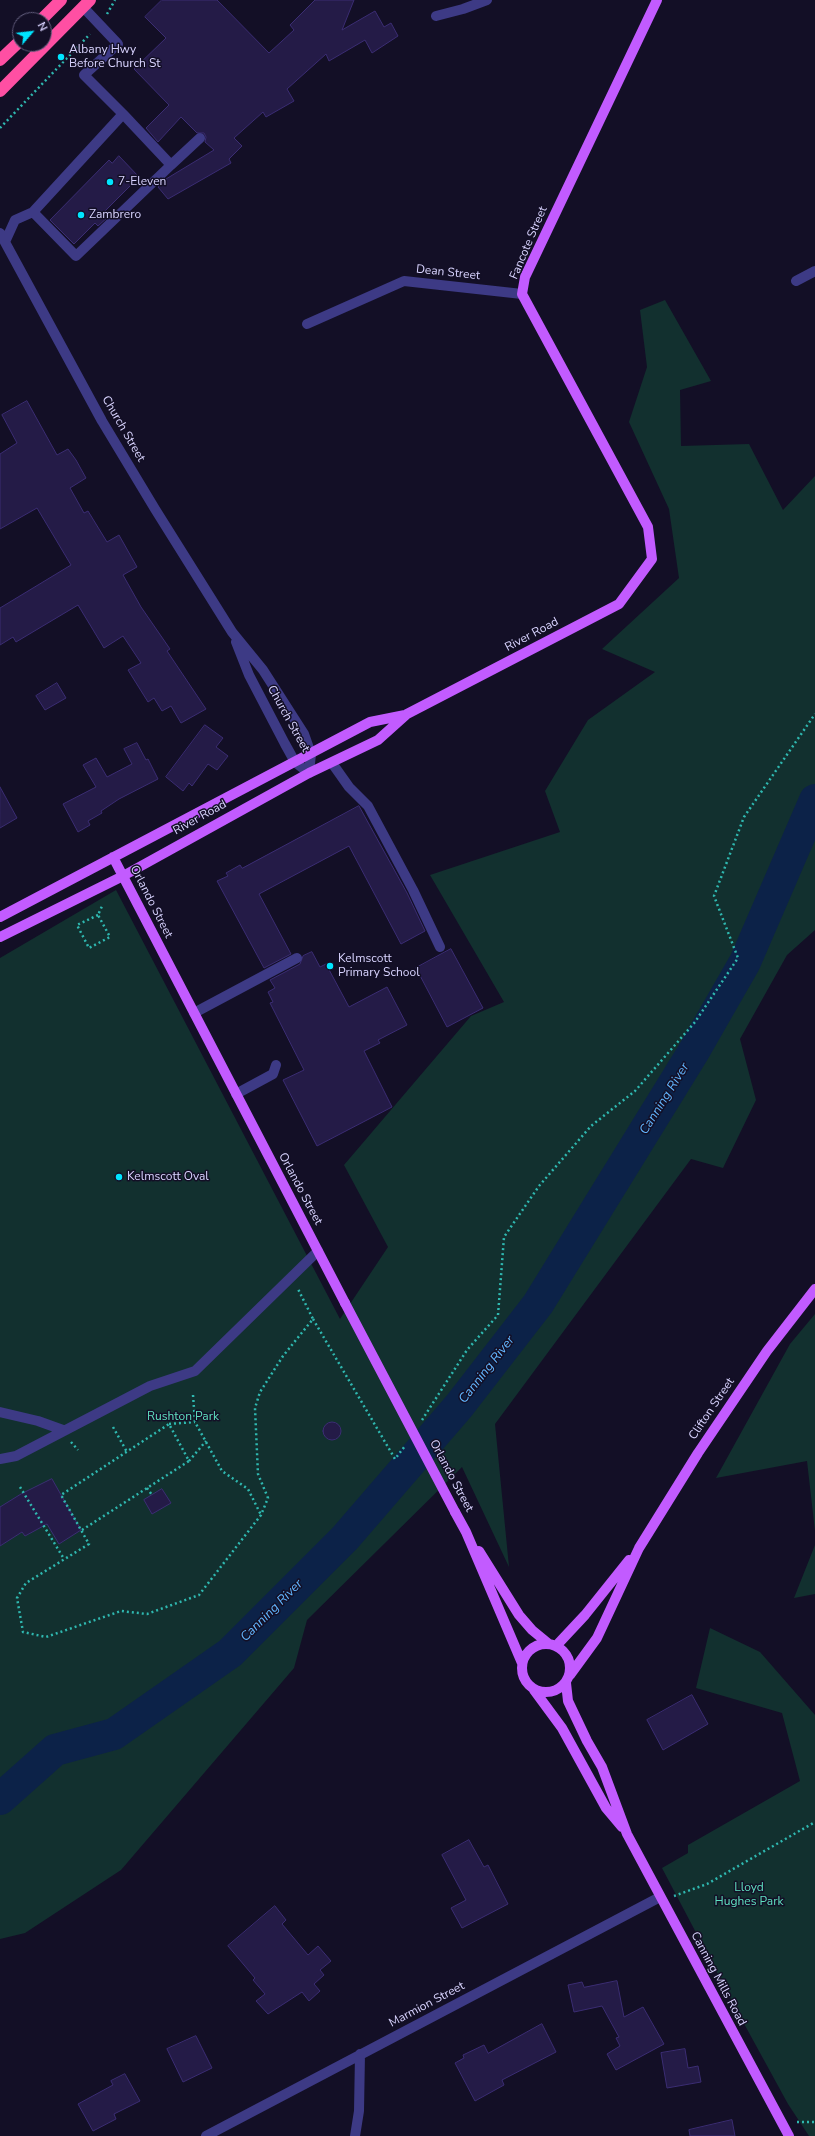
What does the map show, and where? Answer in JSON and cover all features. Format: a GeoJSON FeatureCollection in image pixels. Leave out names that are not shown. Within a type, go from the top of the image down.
{"type":"FeatureCollection","features":[{"type":"Feature","properties":{"kind":"highway"},"geometry":{"type":"LineString","coordinates":[[49,12],[62,0]]}},
{"type":"Feature","properties":{"kind":"highway"},"geometry":{"type":"LineString","coordinates":[[0,91],[86,4]]}},
{"type":"Feature","properties":{"kind":"highway"},"geometry":{"type":"LineString","coordinates":[[0,60],[12,49]]}},
{"type":"Feature","properties":{"kind":"main road","name":"Fancote Street"},"geometry":{"type":"LineString","coordinates":[[652,558],[648,527],[522,294],[526,277],[657,0]]}},
{"type":"Feature","properties":{"kind":"main road","name":"River Road"},"geometry":{"type":"LineString","coordinates":[[0,937],[123,876],[309,773],[378,740],[407,714],[618,604],[652,558]]}},
{"type":"Feature","properties":{"kind":"main road","name":"River Road"},"geometry":{"type":"LineString","coordinates":[[0,917],[370,722],[407,714]]}},
{"type":"Feature","properties":{"kind":"main road","name":"Orlando Street"},"geometry":{"type":"LineString","coordinates":[[113,857],[466,1532],[499,1581],[518,1615],[532,1630],[553,1645]]}},
{"type":"Feature","properties":{"kind":"main road","name":"Clifton Street"},"geometry":{"type":"LineString","coordinates":[[568,1679],[597,1638],[639,1548],[698,1453],[767,1351],[815,1289]]}},
{"type":"Feature","properties":{"kind":"main road","name":"Orlando Street"},"geometry":{"type":"LineString","coordinates":[[466,1532],[522,1663]]}},
{"type":"Feature","properties":{"kind":"main road","name":"Clifton Street"},"geometry":{"type":"LineString","coordinates":[[553,1645],[585,1615],[639,1548]]}},
{"type":"Feature","properties":{"kind":"main road"},"geometry":{"type":"LineString","coordinates":[[553,1645],[564,1652],[569,1659],[568,1679],[560,1689],[551,1692],[543,1693],[534,1690],[523,1677],[522,1663],[527,1652],[533,1647],[553,1645]]}},
{"type":"Feature","properties":{"kind":"main road","name":"Canning Mills Road"},"geometry":{"type":"LineString","coordinates":[[568,1679],[568,1701],[587,1741],[602,1767],[627,1834],[788,2136]]}},
{"type":"Feature","properties":{"kind":"main road","name":"Canning Mills Road"},"geometry":{"type":"LineString","coordinates":[[534,1690],[562,1728],[606,1808],[627,1834]]}},
{"type":"Feature","properties":{"kind":"street"},"geometry":{"type":"LineString","coordinates":[[436,16],[463,9],[487,0]]}},
{"type":"Feature","properties":{"kind":"street"},"geometry":{"type":"LineString","coordinates":[[86,4],[100,25],[118,44],[84,75],[171,165]]}},
{"type":"Feature","properties":{"kind":"street"},"geometry":{"type":"LineString","coordinates":[[2,238],[15,220],[34,212],[123,114]]}},
{"type":"Feature","properties":{"kind":"street"},"geometry":{"type":"LineString","coordinates":[[34,212],[76,256],[200,138]]}},
{"type":"Feature","properties":{"kind":"street","name":"Church Street"},"geometry":{"type":"LineString","coordinates":[[2,238],[102,421],[232,632],[263,670],[304,734],[311,754],[309,773]]}},
{"type":"Feature","properties":{"kind":"street"},"geometry":{"type":"LineString","coordinates":[[796,281],[815,271]]}},
{"type":"Feature","properties":{"kind":"street","name":"Dean Street"},"geometry":{"type":"LineString","coordinates":[[307,324],[404,281],[522,294]]}},
{"type":"Feature","properties":{"kind":"street","name":"Church Street"},"geometry":{"type":"LineString","coordinates":[[232,632],[249,675],[296,762],[309,773]]}},
{"type":"Feature","properties":{"kind":"street"},"geometry":{"type":"LineString","coordinates":[[332,763],[346,783],[368,806],[413,890],[440,946]]}},
{"type":"Feature","properties":{"kind":"street"},"geometry":{"type":"LineString","coordinates":[[194,1013],[296,958]]}},
{"type":"Feature","properties":{"kind":"street"},"geometry":{"type":"LineString","coordinates":[[236,1094],[273,1074],[276,1066]]}},
{"type":"Feature","properties":{"kind":"street"},"geometry":{"type":"LineString","coordinates":[[0,1459],[16,1456],[65,1434],[150,1386],[195,1371],[318,1251]]}},
{"type":"Feature","properties":{"kind":"street"},"geometry":{"type":"LineString","coordinates":[[0,1412],[38,1421],[65,1434]]}},
{"type":"Feature","properties":{"kind":"street","name":"Marmion Street"},"geometry":{"type":"LineString","coordinates":[[206,2136],[660,1897]]}},
{"type":"Feature","properties":{"kind":"street"},"geometry":{"type":"LineString","coordinates":[[355,2136],[358,2111],[360,2054]]}},
{"type":"Feature","properties":{"kind":"path"},"geometry":{"type":"LineString","coordinates":[[0,128],[100,25],[115,0]]}},
{"type":"Feature","properties":{"kind":"path"},"geometry":{"type":"LineString","coordinates":[[418,1425],[467,1350],[498,1314],[504,1237],[530,1199],[591,1126],[635,1091],[695,1022],[738,958],[714,896],[744,817],[815,714]]}},
{"type":"Feature","properties":{"kind":"path"},"geometry":{"type":"LineString","coordinates":[[98,915],[110,937],[89,948],[77,925],[98,915],[103,904]]}},
{"type":"Feature","properties":{"kind":"path"},"geometry":{"type":"LineString","coordinates":[[297,1286],[313,1319],[395,1460],[405,1445]]}},
{"type":"Feature","properties":{"kind":"path"},"geometry":{"type":"LineString","coordinates":[[195,1422],[169,1424],[61,1495],[89,1544],[26,1582],[17,1598],[23,1632],[46,1636],[121,1611],[147,1614],[199,1595],[261,1515],[268,1498],[258,1474],[254,1408],[260,1392],[283,1356],[313,1319]]}},
{"type":"Feature","properties":{"kind":"path"},"geometry":{"type":"LineString","coordinates":[[193,1395],[195,1422],[222,1471],[248,1489],[261,1515]]}},
{"type":"Feature","properties":{"kind":"path"},"geometry":{"type":"LineString","coordinates":[[169,1424],[189,1461]]}},
{"type":"Feature","properties":{"kind":"path"},"geometry":{"type":"LineString","coordinates":[[112,1427],[127,1452]]}},
{"type":"Feature","properties":{"kind":"path"},"geometry":{"type":"LineString","coordinates":[[65,1434],[78,1450]]}},
{"type":"Feature","properties":{"kind":"path"},"geometry":{"type":"LineString","coordinates":[[82,1530],[189,1461],[206,1441]]}},
{"type":"Feature","properties":{"kind":"path"},"geometry":{"type":"LineString","coordinates":[[20,1487],[64,1559]]}},
{"type":"Feature","properties":{"kind":"path"},"geometry":{"type":"LineString","coordinates":[[148,1488],[152,1495]]}},
{"type":"Feature","properties":{"kind":"path"},"geometry":{"type":"LineString","coordinates":[[660,1897],[674,1896],[707,1884],[815,1822]]}},
{"type":"Feature","properties":{"kind":"path"},"geometry":{"type":"LineString","coordinates":[[797,2122],[815,2122]]}},
{"type":"Feature","properties":{"kind":"green space","name":"Rushton Park"},"geometry":{"type":"Polygon","coordinates":[[[665,300],[711,381],[680,390],[681,446],[749,444],[783,510],[815,476],[815,930],[787,955],[740,1039],[756,1100],[723,1168],[691,1159],[495,1424],[509,1567],[462,1467],[307,1620],[294,1668],[121,1870],[25,1933],[0,1939],[0,958],[116,890],[340,1319],[388,1247],[344,1165],[471,1016],[504,1002],[430,875],[560,832],[545,791],[588,720],[655,672],[602,649],[679,578],[669,509],[629,422],[647,367],[640,310],[665,300]]]}},
{"type":"Feature","properties":{"kind":"green space"},"geometry":{"type":"Polygon","coordinates":[[[815,1314],[815,1531],[807,1461],[716,1478],[790,1344],[815,1314]]]}},
{"type":"Feature","properties":{"kind":"green space"},"geometry":{"type":"Polygon","coordinates":[[[815,1545],[815,1594],[794,1598],[815,1545]]]}},
{"type":"Feature","properties":{"kind":"green space","name":"Lloyd Hughes Park"},"geometry":{"type":"Polygon","coordinates":[[[710,1628],[760,1652],[815,1715],[815,2136],[809,2136],[788,2104],[662,1868],[688,1853],[688,1845],[800,1781],[782,1713],[696,1688],[710,1628]]]}},
{"type":"Feature","properties":{"kind":"building"},"geometry":{"type":"Polygon","coordinates":[[[162,0],[217,0],[269,53],[294,30],[290,25],[315,0],[354,0],[342,30],[375,11],[384,27],[391,23],[398,36],[372,53],[365,40],[329,61],[326,54],[287,89],[294,101],[266,117],[263,112],[234,138],[242,146],[229,159],[231,163],[168,199],[158,187],[166,179],[214,150],[205,142],[206,137],[204,133],[197,133],[181,117],[158,142],[146,128],[169,105],[134,69],[166,38],[145,17],[162,0]]]}},
{"type":"Feature","properties":{"kind":"building"},"geometry":{"type":"Polygon","coordinates":[[[119,156],[139,177],[105,211],[109,216],[98,226],[95,223],[74,244],[50,220],[109,160],[112,163],[119,156]]]}},
{"type":"Feature","properties":{"kind":"building"},"geometry":{"type":"Polygon","coordinates":[[[27,401],[57,455],[68,449],[76,460],[86,478],[70,488],[84,513],[88,511],[107,542],[119,535],[137,567],[123,575],[141,607],[170,649],[167,651],[206,709],[181,723],[171,706],[162,711],[154,698],[148,702],[128,670],[141,663],[123,636],[104,648],[78,605],[16,642],[13,637],[0,645],[0,608],[71,565],[37,508],[0,529],[0,454],[17,443],[2,415],[27,401]]]}},
{"type":"Feature","properties":{"kind":"building"},"geometry":{"type":"Polygon","coordinates":[[[57,683],[66,698],[45,710],[36,696],[57,683]]]}},
{"type":"Feature","properties":{"kind":"building"},"geometry":{"type":"Polygon","coordinates":[[[205,725],[223,738],[216,747],[228,756],[217,770],[208,764],[192,786],[189,783],[183,791],[166,777],[205,725]]]}},
{"type":"Feature","properties":{"kind":"building"},"geometry":{"type":"Polygon","coordinates":[[[137,743],[146,760],[148,759],[158,779],[119,799],[101,811],[102,813],[88,821],[90,825],[78,832],[63,804],[96,787],[83,765],[96,758],[107,777],[132,764],[124,749],[137,743]]]}},
{"type":"Feature","properties":{"kind":"building"},"geometry":{"type":"Polygon","coordinates":[[[0,787],[17,818],[0,828],[0,787]]]}},
{"type":"Feature","properties":{"kind":"building"},"geometry":{"type":"Polygon","coordinates":[[[359,806],[407,893],[425,931],[401,944],[349,846],[259,894],[291,954],[264,968],[217,881],[228,876],[226,873],[240,865],[242,868],[359,806]]]}},
{"type":"Feature","properties":{"kind":"building"},"geometry":{"type":"Polygon","coordinates":[[[451,949],[483,1008],[447,1027],[416,968],[451,949]]]}},
{"type":"Feature","properties":{"kind":"building"},"geometry":{"type":"Polygon","coordinates":[[[312,952],[320,967],[326,964],[349,1007],[387,987],[407,1025],[378,1040],[380,1043],[364,1051],[392,1107],[317,1146],[283,1080],[304,1070],[270,1003],[273,1002],[268,992],[275,988],[270,980],[300,964],[303,956],[312,952]]]}},
{"type":"Feature","properties":{"kind":"building"},"geometry":{"type":"Polygon","coordinates":[[[332,1422],[338,1425],[341,1431],[338,1437],[332,1440],[326,1437],[323,1431],[326,1425],[332,1422]]]}},
{"type":"Feature","properties":{"kind":"building"},"geometry":{"type":"Polygon","coordinates":[[[52,1479],[81,1530],[59,1544],[47,1524],[25,1536],[22,1532],[0,1546],[0,1507],[21,1494],[52,1479]]]}},
{"type":"Feature","properties":{"kind":"building"},"geometry":{"type":"Polygon","coordinates":[[[162,1489],[171,1503],[152,1514],[144,1500],[162,1489]]]}},
{"type":"Feature","properties":{"kind":"building"},"geometry":{"type":"Polygon","coordinates":[[[692,1695],[708,1724],[663,1750],[647,1720],[692,1695]]]}},
{"type":"Feature","properties":{"kind":"building"},"geometry":{"type":"Polygon","coordinates":[[[469,1840],[484,1867],[488,1865],[508,1904],[462,1928],[451,1908],[466,1900],[442,1855],[469,1840]]]}},
{"type":"Feature","properties":{"kind":"building"},"geometry":{"type":"Polygon","coordinates":[[[275,1906],[286,1920],[282,1924],[308,1955],[318,1946],[331,1961],[320,1970],[324,1975],[314,1984],[320,1991],[309,2001],[302,1992],[268,2014],[256,2001],[265,1994],[253,1980],[255,1978],[228,1946],[275,1906]]]}},
{"type":"Feature","properties":{"kind":"building"},"geometry":{"type":"Polygon","coordinates":[[[617,1981],[624,2017],[643,2007],[664,2044],[616,2070],[607,2054],[620,2046],[616,2038],[619,2037],[602,2006],[574,2012],[568,1985],[582,1982],[584,1987],[617,1981]]]}},
{"type":"Feature","properties":{"kind":"building"},"geometry":{"type":"Polygon","coordinates":[[[542,2024],[556,2052],[502,2080],[504,2085],[475,2101],[455,2063],[464,2058],[463,2055],[484,2045],[488,2053],[542,2024]]]}},
{"type":"Feature","properties":{"kind":"building"},"geometry":{"type":"Polygon","coordinates":[[[196,2036],[212,2068],[183,2082],[167,2049],[196,2036]]]}},
{"type":"Feature","properties":{"kind":"building"},"geometry":{"type":"Polygon","coordinates":[[[685,2049],[688,2068],[698,2066],[701,2082],[667,2088],[661,2053],[685,2049]]]}},
{"type":"Feature","properties":{"kind":"building"},"geometry":{"type":"Polygon","coordinates":[[[125,2074],[140,2101],[114,2114],[116,2119],[93,2131],[78,2104],[113,2085],[111,2081],[125,2074]]]}},
{"type":"Feature","properties":{"kind":"building"},"geometry":{"type":"Polygon","coordinates":[[[732,2120],[735,2136],[690,2136],[689,2130],[732,2120]]]}},
{"type":"Feature","properties":{"kind":"waterway","name":"Canning River"},"geometry":{"type":"LineString","coordinates":[[0,1799],[55,1750],[114,1734],[230,1653],[345,1538],[459,1406],[538,1304],[694,1051],[745,962],[815,800]]}},
{"type":"Feature","properties":{"kind":"place","name":"Albany Hwy Before Church St"},"geometry":{"type":"Point","coordinates":[61,57]}},
{"type":"Feature","properties":{"kind":"place","name":"7-Eleven"},"geometry":{"type":"Point","coordinates":[110,182]}},
{"type":"Feature","properties":{"kind":"place","name":"Zambrero"},"geometry":{"type":"Point","coordinates":[81,215]}},
{"type":"Feature","properties":{"kind":"place","name":"Kelmscott Primary School"},"geometry":{"type":"Point","coordinates":[330,966]}},
{"type":"Feature","properties":{"kind":"place","name":"Kelmscott Oval"},"geometry":{"type":"Point","coordinates":[119,1177]}}]}
